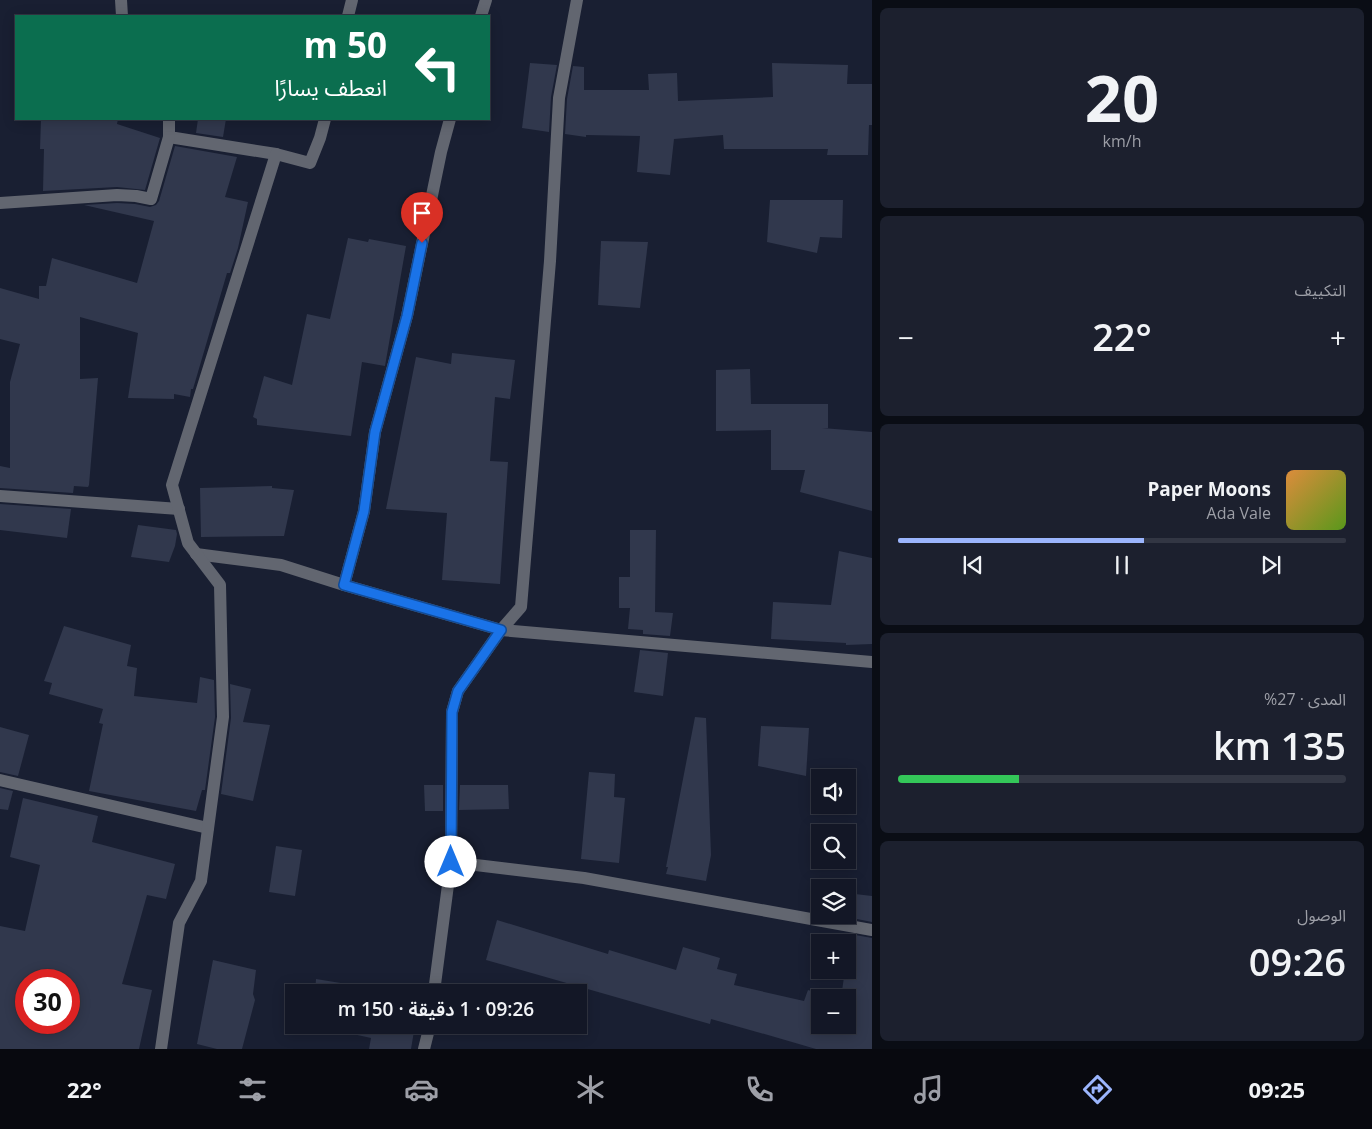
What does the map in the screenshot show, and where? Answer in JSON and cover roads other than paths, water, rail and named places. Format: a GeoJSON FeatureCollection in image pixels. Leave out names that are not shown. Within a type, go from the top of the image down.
{"type":"FeatureCollection","features":[{"type":"Feature","properties":{"kind":"street"},"geometry":{"type":"LineString","coordinates":[[121,0],[122,15]]}},
{"type":"Feature","properties":{"kind":"street"},"geometry":{"type":"LineString","coordinates":[[348,15],[352,0]]}},
{"type":"Feature","properties":{"kind":"street"},"geometry":{"type":"LineString","coordinates":[[481,15],[486,0]]}},
{"type":"Feature","properties":{"kind":"street"},"geometry":{"type":"LineString","coordinates":[[435,984],[451,862],[452,712],[458,691],[501,630],[521,607],[550,261],[560,98],[577,0]]}},
{"type":"Feature","properties":{"kind":"street"},"geometry":{"type":"LineString","coordinates":[[0,204],[117,195],[150,199],[169,137],[169,120]]}},
{"type":"Feature","properties":{"kind":"street"},"geometry":{"type":"LineString","coordinates":[[169,137],[276,154],[310,164],[325,120]]}},
{"type":"Feature","properties":{"kind":"street"},"geometry":{"type":"LineString","coordinates":[[344,585],[364,511],[375,432],[407,316],[440,152],[450,120]]}},
{"type":"Feature","properties":{"kind":"street"},"geometry":{"type":"LineString","coordinates":[[161,1049],[179,924],[201,881],[223,717],[220,585],[188,543],[172,485],[276,154]]}},
{"type":"Feature","properties":{"kind":"street"},"geometry":{"type":"LineString","coordinates":[[0,496],[179,509]]}},
{"type":"Feature","properties":{"kind":"street"},"geometry":{"type":"LineString","coordinates":[[196,554],[282,565],[344,585],[501,630],[872,662]]}},
{"type":"Feature","properties":{"kind":"street"},"geometry":{"type":"LineString","coordinates":[[0,780],[208,828]]}},
{"type":"Feature","properties":{"kind":"street"},"geometry":{"type":"LineString","coordinates":[[451,862],[584,878],[872,930]]}},
{"type":"Feature","properties":{"kind":"street"},"geometry":{"type":"LineString","coordinates":[[424,1049],[428,1034]]}}]}
